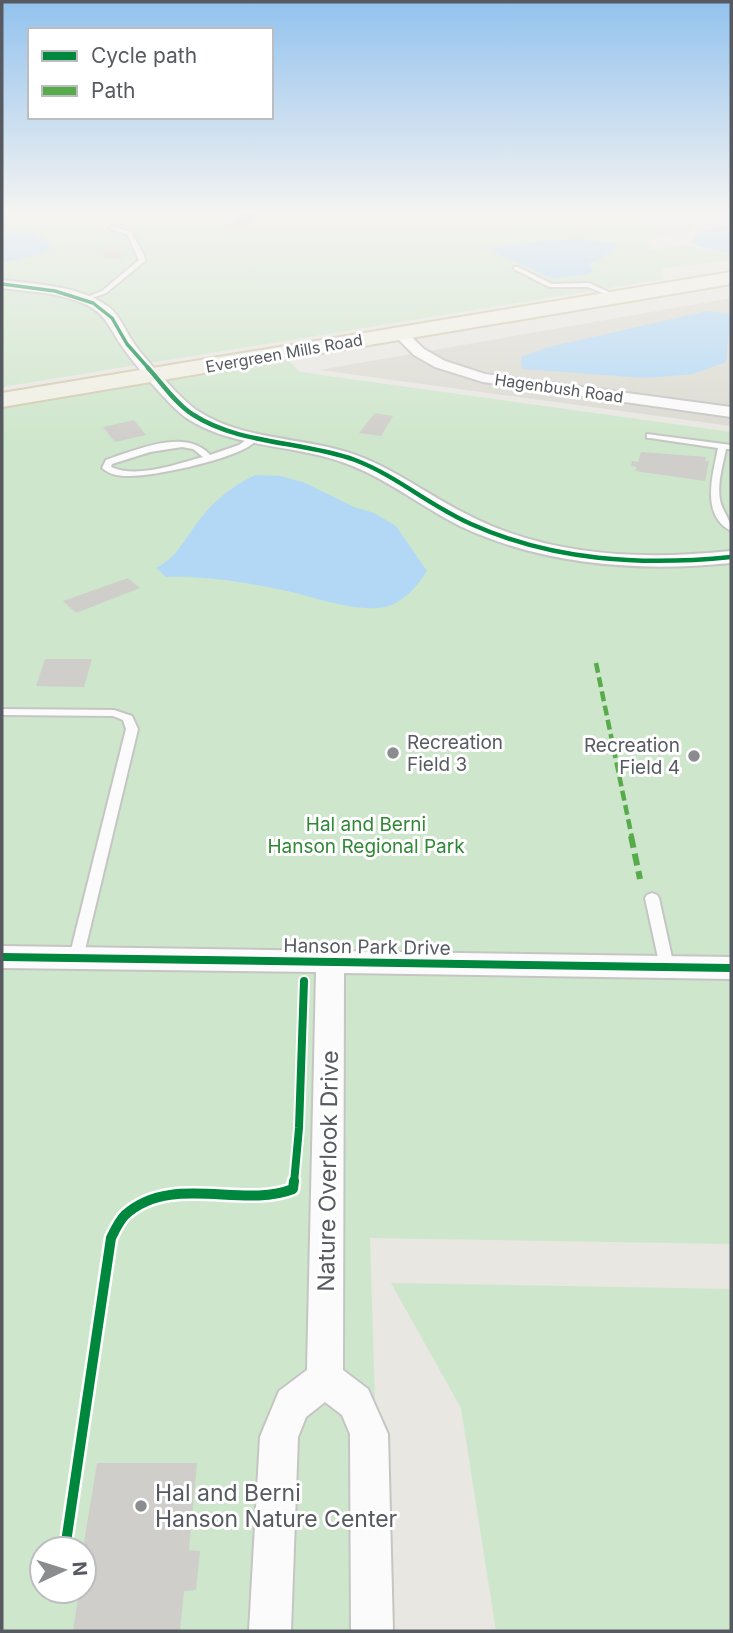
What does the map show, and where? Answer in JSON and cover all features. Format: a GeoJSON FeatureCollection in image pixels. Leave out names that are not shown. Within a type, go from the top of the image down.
{"type":"FeatureCollection","features":[{"type":"Feature","properties":{"kind":"main road","name":"Evergreen Mills Road"},"geometry":{"type":"LineString","coordinates":[[2,400],[654,290]]}},
{"type":"Feature","properties":{"kind":"street"},"geometry":{"type":"LineString","coordinates":[[42,290],[86,300],[104,310],[112,318],[129,347],[172,397],[196,417],[226,429],[307,446],[361,463],[402,482],[461,519],[505,538],[605,559],[665,562],[731,557]]}},
{"type":"Feature","properties":{"kind":"street","name":"Hagenbush Road"},"geometry":{"type":"LineString","coordinates":[[399,333],[419,352],[440,364],[472,376],[731,412]]}},
{"type":"Feature","properties":{"kind":"street","name":"Hanson Park Drive"},"geometry":{"type":"LineString","coordinates":[[2,957],[731,968]]}},
{"type":"Feature","properties":{"kind":"street","name":"Nature Overlook Drive"},"geometry":{"type":"LineString","coordinates":[[325,1379],[330,963]]}},
{"type":"Feature","properties":{"kind":"street"},"geometry":{"type":"LineString","coordinates":[[270,1631],[279,1437],[292,1404],[325,1379],[355,1402],[369,1434],[372,1631]]}},
{"type":"Feature","properties":{"kind":"lane"},"geometry":{"type":"LineString","coordinates":[[86,300],[106,290]]}},
{"type":"Feature","properties":{"kind":"lane"},"geometry":{"type":"LineString","coordinates":[[602,290],[617,296]]}},
{"type":"Feature","properties":{"kind":"lane"},"geometry":{"type":"LineString","coordinates":[[208,458],[200,448],[175,446],[120,457],[109,462],[106,468],[112,474],[123,476],[208,458],[233,451],[257,436]]}},
{"type":"Feature","properties":{"kind":"lane"},"geometry":{"type":"LineString","coordinates":[[650,436],[727,446],[713,500],[721,517],[731,528]]}},
{"type":"Feature","properties":{"kind":"lane"},"geometry":{"type":"LineString","coordinates":[[718,475],[731,477]]}},
{"type":"Feature","properties":{"kind":"lane"},"geometry":{"type":"LineString","coordinates":[[2,712],[114,713],[128,718],[132,729],[76,958]]}},
{"type":"Feature","properties":{"kind":"lane"},"geometry":{"type":"LineString","coordinates":[[652,898],[667,967]]}},
{"type":"Feature","properties":{"kind":"shaded area"},"geometry":{"type":"Polygon","coordinates":[[[731,298],[731,426],[320,370],[331,368],[731,298]]]}},
{"type":"Feature","properties":{"kind":"green space"},"geometry":{"type":"Polygon","coordinates":[[[2,290],[595,290],[2,387],[2,290]]]}},
{"type":"Feature","properties":{"kind":"green space","name":"Hal and Berni Hanson Regional Park"},"geometry":{"type":"Polygon","coordinates":[[[289,361],[300,372],[731,432],[731,1244],[370,1238],[382,1631],[2,1631],[2,408],[289,361]]]}},
{"type":"Feature","properties":{"kind":"green space"},"geometry":{"type":"Polygon","coordinates":[[[391,1283],[731,1289],[731,1631],[496,1631],[461,1408],[391,1283]]]}},
{"type":"Feature","properties":{"kind":"water"},"geometry":{"type":"Polygon","coordinates":[[[707,311],[731,314],[726,362],[693,374],[645,378],[522,369],[521,357],[549,347],[707,311]]]}},
{"type":"Feature","properties":{"kind":"water"},"geometry":{"type":"Polygon","coordinates":[[[256,475],[280,476],[303,482],[354,507],[374,513],[396,526],[427,571],[400,600],[386,607],[365,608],[236,582],[166,577],[156,568],[175,553],[219,499],[256,475]]]}},
{"type":"Feature","properties":{"kind":"building"},"geometry":{"type":"Polygon","coordinates":[[[375,413],[393,416],[381,436],[359,433],[375,413]]]}},
{"type":"Feature","properties":{"kind":"building"},"geometry":{"type":"Polygon","coordinates":[[[134,420],[146,435],[115,442],[103,427],[134,420]]]}},
{"type":"Feature","properties":{"kind":"building"},"geometry":{"type":"Polygon","coordinates":[[[641,452],[706,457],[705,461],[709,461],[705,481],[635,471],[637,467],[631,466],[632,461],[638,462],[641,452]]]}},
{"type":"Feature","properties":{"kind":"building"},"geometry":{"type":"Polygon","coordinates":[[[128,578],[140,588],[76,613],[63,601],[128,578]]]}},
{"type":"Feature","properties":{"kind":"building"},"geometry":{"type":"Polygon","coordinates":[[[45,659],[92,659],[84,687],[36,686],[45,659]]]}},
{"type":"Feature","properties":{"kind":"building","name":"Hal and Berni Hanson Nature Center"},"geometry":{"type":"Polygon","coordinates":[[[97,1463],[197,1463],[189,1550],[200,1551],[196,1590],[184,1591],[180,1631],[73,1631],[77,1605],[98,1605],[98,1535],[85,1535],[97,1463]]]}},
{"type":"Feature","properties":{"kind":"marked path"},"geometry":{"type":"LineString","coordinates":[[596,663],[640,879]]}},
{"type":"Feature","properties":{"kind":"cycle path"},"geometry":{"type":"LineString","coordinates":[[48,290],[81,298],[104,310],[112,318],[134,354],[180,405],[213,425],[250,436],[327,451],[360,462],[396,479],[462,520],[533,546],[566,554],[632,561],[666,562],[731,557]]}},
{"type":"Feature","properties":{"kind":"cycle path"},"geometry":{"type":"LineString","coordinates":[[2,957],[731,968]]}},
{"type":"Feature","properties":{"kind":"cycle path"},"geometry":{"type":"LineString","coordinates":[[67,1535],[111,1238],[125,1215],[156,1199],[176,1195],[220,1193],[278,1195],[293,1189],[299,1128],[304,981]]}},
{"type":"Feature","properties":{"kind":"place","name":"Recreation Field 3"},"geometry":{"type":"Point","coordinates":[393,753]}},
{"type":"Feature","properties":{"kind":"place","name":"Recreation Field 4"},"geometry":{"type":"Point","coordinates":[694,756]}},
{"type":"Feature","properties":{"kind":"place","name":"Hal and Berni Hanson Nature Center"},"geometry":{"type":"Point","coordinates":[141,1506]}}]}
